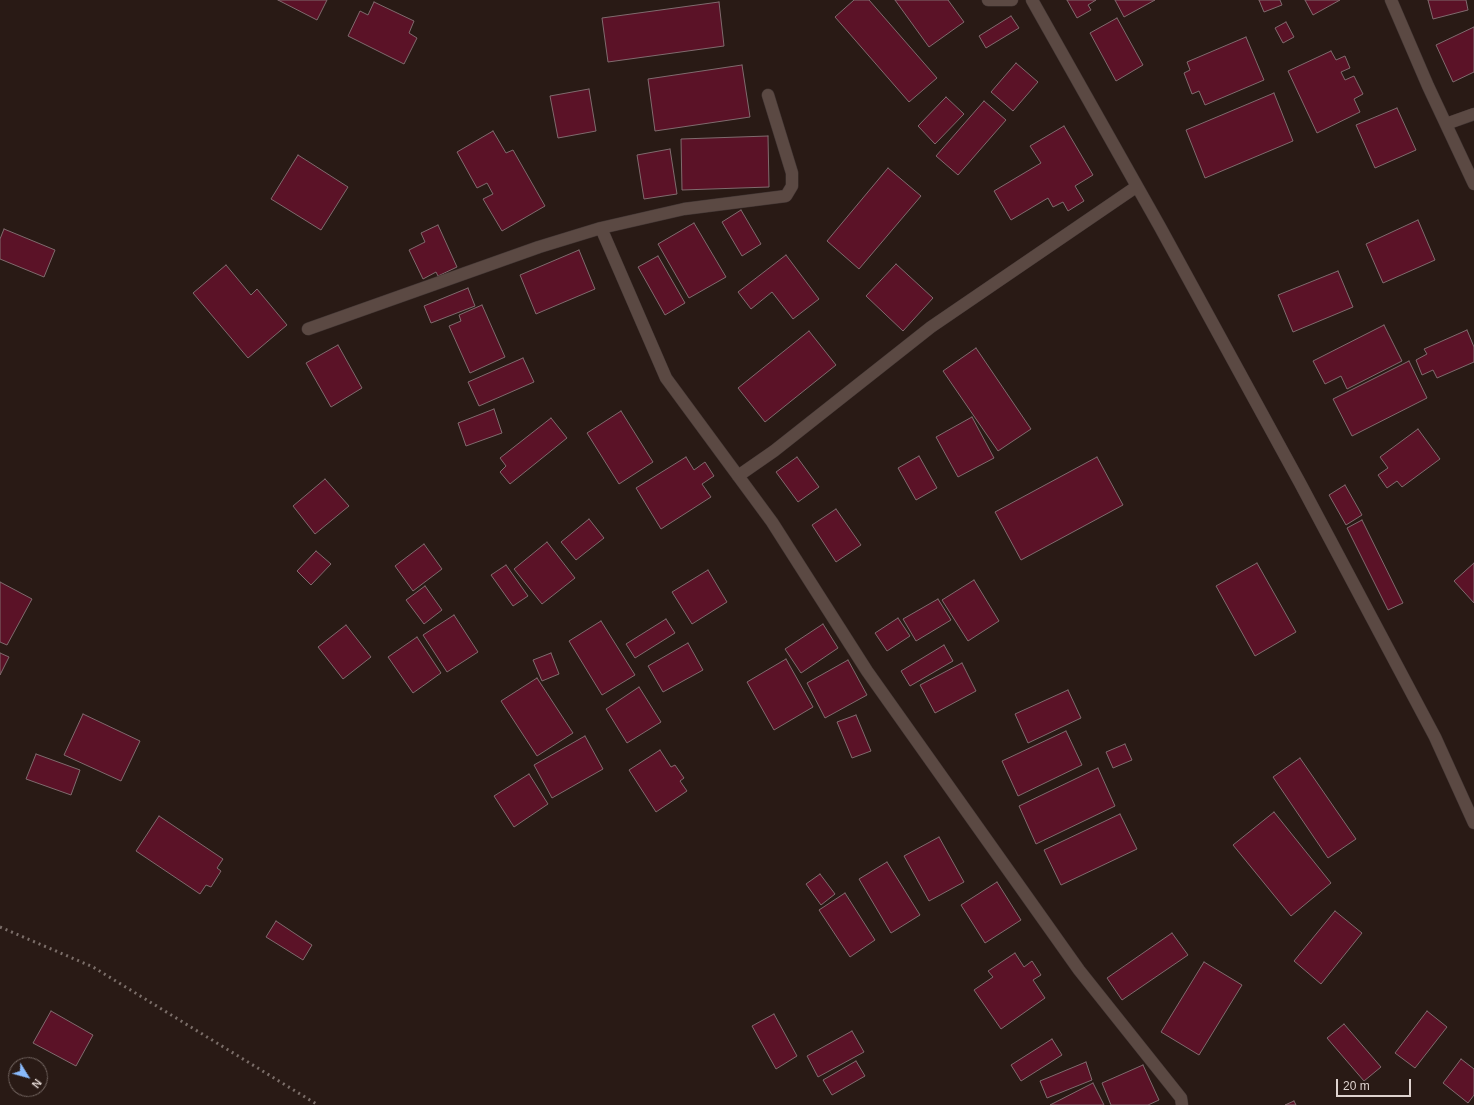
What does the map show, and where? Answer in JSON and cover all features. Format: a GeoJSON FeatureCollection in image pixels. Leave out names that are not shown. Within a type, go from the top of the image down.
{"type":"FeatureCollection","features":[{"type":"Feature","properties":{"kind":"street"},"geometry":{"type":"LineString","coordinates":[[988,0],[1012,0]]}},
{"type":"Feature","properties":{"kind":"street"},"geometry":{"type":"LineString","coordinates":[[1032,0],[1136,188],[1160,227],[1300,483],[1435,737],[1474,823]]}},
{"type":"Feature","properties":{"kind":"street"},"geometry":{"type":"LineString","coordinates":[[1391,0],[1474,184]]}},
{"type":"Feature","properties":{"kind":"street"},"geometry":{"type":"LineString","coordinates":[[308,329],[539,247],[601,228],[684,209],[786,196],[792,186],[792,173],[768,95]]}},
{"type":"Feature","properties":{"kind":"street"},"geometry":{"type":"LineString","coordinates":[[1446,124],[1474,114]]}},
{"type":"Feature","properties":{"kind":"street"},"geometry":{"type":"LineString","coordinates":[[738,476],[774,451],[931,327],[1136,188]]}},
{"type":"Feature","properties":{"kind":"street"},"geometry":{"type":"LineString","coordinates":[[601,228],[666,378],[772,522],[867,670],[1079,970],[1181,1098],[1182,1105]]}},
{"type":"Feature","properties":{"kind":"building"},"geometry":{"type":"Polygon","coordinates":[[[278,0],[327,0],[317,20],[278,0]]]}},
{"type":"Feature","properties":{"kind":"building"},"geometry":{"type":"Polygon","coordinates":[[[854,0],[869,0],[937,78],[909,102],[835,17],[854,0]]]}},
{"type":"Feature","properties":{"kind":"building"},"geometry":{"type":"Polygon","coordinates":[[[895,0],[948,0],[964,22],[929,47],[895,0]]]}},
{"type":"Feature","properties":{"kind":"building"},"geometry":{"type":"Polygon","coordinates":[[[1067,0],[1096,0],[1088,5],[1091,10],[1077,18],[1067,0]]]}},
{"type":"Feature","properties":{"kind":"building"},"geometry":{"type":"Polygon","coordinates":[[[1115,0],[1155,0],[1124,17],[1115,0]]]}},
{"type":"Feature","properties":{"kind":"building"},"geometry":{"type":"Polygon","coordinates":[[[1259,0],[1280,0],[1282,5],[1264,12],[1259,0]]]}},
{"type":"Feature","properties":{"kind":"building"},"geometry":{"type":"Polygon","coordinates":[[[1305,0],[1340,0],[1313,15],[1305,0]]]}},
{"type":"Feature","properties":{"kind":"building"},"geometry":{"type":"Polygon","coordinates":[[[1428,0],[1466,0],[1468,10],[1433,19],[1428,0]]]}},
{"type":"Feature","properties":{"kind":"building"},"geometry":{"type":"Polygon","coordinates":[[[374,2],[414,21],[409,33],[417,38],[404,64],[348,36],[360,11],[368,15],[374,2]]]}},
{"type":"Feature","properties":{"kind":"building"},"geometry":{"type":"Polygon","coordinates":[[[719,2],[724,46],[608,62],[602,18],[719,2]]]}},
{"type":"Feature","properties":{"kind":"building"},"geometry":{"type":"Polygon","coordinates":[[[1011,16],[1019,28],[986,48],[979,36],[1011,16]]]}},
{"type":"Feature","properties":{"kind":"building"},"geometry":{"type":"Polygon","coordinates":[[[1117,18],[1143,65],[1116,81],[1090,33],[1117,18]]]}},
{"type":"Feature","properties":{"kind":"building"},"geometry":{"type":"Polygon","coordinates":[[[1286,22],[1294,37],[1283,43],[1275,28],[1286,22]]]}},
{"type":"Feature","properties":{"kind":"building"},"geometry":{"type":"Polygon","coordinates":[[[1474,27],[1474,72],[1453,82],[1436,45],[1474,27]]]}},
{"type":"Feature","properties":{"kind":"building"},"geometry":{"type":"Polygon","coordinates":[[[1246,37],[1264,80],[1205,105],[1199,91],[1192,94],[1184,73],[1190,70],[1187,62],[1246,37]]]}},
{"type":"Feature","properties":{"kind":"building"},"geometry":{"type":"Polygon","coordinates":[[[1331,51],[1336,60],[1345,56],[1350,68],[1341,72],[1345,80],[1354,76],[1363,94],[1354,99],[1360,112],[1317,133],[1288,71],[1331,51]]]}},
{"type":"Feature","properties":{"kind":"building"},"geometry":{"type":"Polygon","coordinates":[[[1016,63],[1038,82],[1013,111],[991,92],[1016,63]]]}},
{"type":"Feature","properties":{"kind":"building"},"geometry":{"type":"Polygon","coordinates":[[[742,65],[750,117],[655,131],[648,79],[742,65]]]}},
{"type":"Feature","properties":{"kind":"building"},"geometry":{"type":"Polygon","coordinates":[[[589,89],[596,131],[558,138],[550,96],[589,89]]]}},
{"type":"Feature","properties":{"kind":"building"},"geometry":{"type":"Polygon","coordinates":[[[1274,93],[1293,141],[1205,178],[1186,130],[1274,93]]]}},
{"type":"Feature","properties":{"kind":"building"},"geometry":{"type":"Polygon","coordinates":[[[946,97],[964,114],[935,144],[918,126],[946,97]]]}},
{"type":"Feature","properties":{"kind":"building"},"geometry":{"type":"Polygon","coordinates":[[[984,101],[1006,120],[958,175],[936,156],[984,101]]]}},
{"type":"Feature","properties":{"kind":"building"},"geometry":{"type":"Polygon","coordinates":[[[1397,108],[1416,150],[1375,168],[1356,125],[1397,108]]]}},
{"type":"Feature","properties":{"kind":"building"},"geometry":{"type":"Polygon","coordinates":[[[1064,126],[1093,175],[1075,186],[1084,201],[1068,211],[1063,202],[1053,207],[1048,198],[1011,220],[994,191],[1041,163],[1030,146],[1064,126]]]}},
{"type":"Feature","properties":{"kind":"building"},"geometry":{"type":"Polygon","coordinates":[[[493,131],[506,153],[513,150],[545,206],[502,231],[483,199],[493,194],[487,183],[477,188],[457,152],[493,131]]]}},
{"type":"Feature","properties":{"kind":"building"},"geometry":{"type":"Polygon","coordinates":[[[768,136],[769,187],[682,190],[681,139],[768,136]]]}},
{"type":"Feature","properties":{"kind":"building"},"geometry":{"type":"Polygon","coordinates":[[[670,149],[677,194],[644,199],[637,155],[670,149]]]}},
{"type":"Feature","properties":{"kind":"building"},"geometry":{"type":"Polygon","coordinates":[[[298,155],[348,187],[321,230],[271,199],[298,155]]]}},
{"type":"Feature","properties":{"kind":"building"},"geometry":{"type":"Polygon","coordinates":[[[888,168],[921,196],[859,269],[827,241],[888,168]]]}},
{"type":"Feature","properties":{"kind":"building"},"geometry":{"type":"Polygon","coordinates":[[[741,210],[761,244],[742,256],[722,222],[741,210]]]}},
{"type":"Feature","properties":{"kind":"building"},"geometry":{"type":"Polygon","coordinates":[[[1418,220],[1435,260],[1383,283],[1366,244],[1418,220]]]}},
{"type":"Feature","properties":{"kind":"building"},"geometry":{"type":"Polygon","coordinates":[[[694,223],[726,277],[689,298],[658,244],[694,223]]]}},
{"type":"Feature","properties":{"kind":"building"},"geometry":{"type":"Polygon","coordinates":[[[438,225],[457,267],[438,276],[436,272],[423,279],[409,250],[425,242],[421,233],[438,225]]]}},
{"type":"Feature","properties":{"kind":"building"},"geometry":{"type":"Polygon","coordinates":[[[4,229],[55,250],[44,277],[0,259],[0,239],[4,229]]]}},
{"type":"Feature","properties":{"kind":"building"},"geometry":{"type":"Polygon","coordinates":[[[579,250],[595,289],[536,314],[520,275],[579,250]]]}},
{"type":"Feature","properties":{"kind":"building"},"geometry":{"type":"Polygon","coordinates":[[[786,255],[819,299],[793,319],[772,292],[751,309],[738,292],[786,255]]]}},
{"type":"Feature","properties":{"kind":"building"},"geometry":{"type":"Polygon","coordinates":[[[658,256],[685,303],[665,315],[638,267],[658,256]]]}},
{"type":"Feature","properties":{"kind":"building"},"geometry":{"type":"Polygon","coordinates":[[[896,264],[933,298],[903,331],[866,296],[896,264]]]}},
{"type":"Feature","properties":{"kind":"building"},"geometry":{"type":"Polygon","coordinates":[[[226,265],[251,295],[257,289],[287,325],[248,358],[193,293],[226,265]]]}},
{"type":"Feature","properties":{"kind":"building"},"geometry":{"type":"Polygon","coordinates":[[[1338,271],[1353,307],[1293,332],[1278,295],[1338,271]]]}},
{"type":"Feature","properties":{"kind":"building"},"geometry":{"type":"Polygon","coordinates":[[[468,288],[475,306],[431,323],[424,306],[468,288]]]}},
{"type":"Feature","properties":{"kind":"building"},"geometry":{"type":"Polygon","coordinates":[[[482,305],[505,357],[470,373],[449,326],[461,321],[459,315],[482,305]]]}},
{"type":"Feature","properties":{"kind":"building"},"geometry":{"type":"Polygon","coordinates":[[[1384,325],[1402,361],[1347,389],[1341,376],[1325,384],[1313,361],[1384,325]]]}},
{"type":"Feature","properties":{"kind":"building"},"geometry":{"type":"Polygon","coordinates":[[[1467,330],[1474,347],[1474,362],[1437,378],[1433,370],[1422,375],[1416,360],[1427,354],[1424,349],[1467,330]]]}},
{"type":"Feature","properties":{"kind":"building"},"geometry":{"type":"Polygon","coordinates":[[[809,331],[836,365],[765,422],[738,388],[809,331]]]}},
{"type":"Feature","properties":{"kind":"building"},"geometry":{"type":"Polygon","coordinates":[[[338,345],[362,388],[331,407],[306,363],[338,345]]]}},
{"type":"Feature","properties":{"kind":"building"},"geometry":{"type":"Polygon","coordinates":[[[976,348],[1031,429],[998,451],[943,371],[976,348]]]}},
{"type":"Feature","properties":{"kind":"building"},"geometry":{"type":"Polygon","coordinates":[[[523,358],[534,382],[479,406],[468,382],[523,358]]]}},
{"type":"Feature","properties":{"kind":"building"},"geometry":{"type":"Polygon","coordinates":[[[1409,361],[1427,398],[1352,436],[1333,399],[1409,361]]]}},
{"type":"Feature","properties":{"kind":"building"},"geometry":{"type":"Polygon","coordinates":[[[494,409],[502,433],[466,446],[458,423],[494,409]]]}},
{"type":"Feature","properties":{"kind":"building"},"geometry":{"type":"Polygon","coordinates":[[[621,411],[653,462],[619,484],[587,433],[621,411]]]}},
{"type":"Feature","properties":{"kind":"building"},"geometry":{"type":"Polygon","coordinates":[[[972,417],[994,458],[958,477],[936,437],[972,417]]]}},
{"type":"Feature","properties":{"kind":"building"},"geometry":{"type":"Polygon","coordinates":[[[551,418],[567,438],[510,484],[500,472],[506,466],[500,458],[551,418]]]}},
{"type":"Feature","properties":{"kind":"building"},"geometry":{"type":"Polygon","coordinates":[[[1418,429],[1440,459],[1402,487],[1397,481],[1387,488],[1378,475],[1388,468],[1380,457],[1418,429]]]}},
{"type":"Feature","properties":{"kind":"building"},"geometry":{"type":"Polygon","coordinates":[[[919,456],[937,488],[916,500],[898,468],[919,456]]]}},
{"type":"Feature","properties":{"kind":"building"},"geometry":{"type":"Polygon","coordinates":[[[686,457],[694,470],[705,462],[714,476],[702,484],[711,497],[661,529],[636,488],[686,457]]]}},
{"type":"Feature","properties":{"kind":"building"},"geometry":{"type":"Polygon","coordinates":[[[797,457],[819,487],[798,502],[776,472],[797,457]]]}},
{"type":"Feature","properties":{"kind":"building"},"geometry":{"type":"Polygon","coordinates":[[[1097,457],[1123,505],[1021,560],[995,512],[1097,457]]]}},
{"type":"Feature","properties":{"kind":"building"},"geometry":{"type":"Polygon","coordinates":[[[325,479],[349,506],[315,534],[293,506],[325,479]]]}},
{"type":"Feature","properties":{"kind":"building"},"geometry":{"type":"Polygon","coordinates":[[[1345,485],[1362,515],[1346,525],[1329,495],[1345,485]]]}},
{"type":"Feature","properties":{"kind":"building"},"geometry":{"type":"Polygon","coordinates":[[[836,509],[861,545],[836,562],[812,525],[836,509]]]}},
{"type":"Feature","properties":{"kind":"building"},"geometry":{"type":"Polygon","coordinates":[[[589,519],[604,538],[576,560],[561,542],[589,519]]]}},
{"type":"Feature","properties":{"kind":"building"},"geometry":{"type":"Polygon","coordinates":[[[1362,520],[1403,603],[1388,610],[1347,528],[1362,520]]]}},
{"type":"Feature","properties":{"kind":"building"},"geometry":{"type":"Polygon","coordinates":[[[547,542],[575,578],[542,604],[514,569],[547,542]]]}},
{"type":"Feature","properties":{"kind":"building"},"geometry":{"type":"Polygon","coordinates":[[[424,544],[442,569],[413,591],[395,566],[424,544]]]}},
{"type":"Feature","properties":{"kind":"building"},"geometry":{"type":"Polygon","coordinates":[[[316,551],[331,564],[311,585],[297,571],[316,551]]]}},
{"type":"Feature","properties":{"kind":"building"},"geometry":{"type":"Polygon","coordinates":[[[1257,563],[1296,632],[1255,656],[1216,586],[1257,563]]]}},
{"type":"Feature","properties":{"kind":"building"},"geometry":{"type":"Polygon","coordinates":[[[1474,563],[1474,603],[1454,581],[1474,563]]]}},
{"type":"Feature","properties":{"kind":"building"},"geometry":{"type":"Polygon","coordinates":[[[506,565],[528,596],[513,606],[491,575],[506,565]]]}},
{"type":"Feature","properties":{"kind":"building"},"geometry":{"type":"Polygon","coordinates":[[[708,570],[727,602],[692,624],[672,592],[708,570]]]}},
{"type":"Feature","properties":{"kind":"building"},"geometry":{"type":"Polygon","coordinates":[[[974,580],[999,621],[968,641],[942,600],[974,580]]]}},
{"type":"Feature","properties":{"kind":"building"},"geometry":{"type":"Polygon","coordinates":[[[0,582],[32,599],[7,645],[0,642],[0,582]]]}},
{"type":"Feature","properties":{"kind":"building"},"geometry":{"type":"Polygon","coordinates":[[[425,586],[442,610],[424,624],[406,600],[425,586]]]}},
{"type":"Feature","properties":{"kind":"building"},"geometry":{"type":"Polygon","coordinates":[[[938,599],[951,620],[916,641],[903,619],[938,599]]]}},
{"type":"Feature","properties":{"kind":"building"},"geometry":{"type":"Polygon","coordinates":[[[454,615],[478,652],[447,672],[423,635],[454,615]]]}},
{"type":"Feature","properties":{"kind":"building"},"geometry":{"type":"Polygon","coordinates":[[[898,618],[910,636],[887,651],[875,633],[898,618]]]}},
{"type":"Feature","properties":{"kind":"building"},"geometry":{"type":"Polygon","coordinates":[[[666,619],[675,633],[635,658],[626,644],[666,619]]]}},
{"type":"Feature","properties":{"kind":"building"},"geometry":{"type":"Polygon","coordinates":[[[601,621],[635,675],[602,695],[569,641],[601,621]]]}},
{"type":"Feature","properties":{"kind":"building"},"geometry":{"type":"Polygon","coordinates":[[[823,624],[838,648],[801,673],[785,649],[823,624]]]}},
{"type":"Feature","properties":{"kind":"building"},"geometry":{"type":"Polygon","coordinates":[[[346,625],[371,657],[343,679],[318,647],[346,625]]]}},
{"type":"Feature","properties":{"kind":"building"},"geometry":{"type":"Polygon","coordinates":[[[417,637],[441,673],[413,693],[388,657],[417,637]]]}},
{"type":"Feature","properties":{"kind":"building"},"geometry":{"type":"Polygon","coordinates":[[[688,643],[703,670],[663,692],[648,666],[688,643]]]}},
{"type":"Feature","properties":{"kind":"building"},"geometry":{"type":"Polygon","coordinates":[[[944,645],[953,661],[910,686],[901,671],[944,645]]]}},
{"type":"Feature","properties":{"kind":"building"},"geometry":{"type":"Polygon","coordinates":[[[0,653],[9,657],[0,675],[0,653]]]}},
{"type":"Feature","properties":{"kind":"building"},"geometry":{"type":"Polygon","coordinates":[[[551,653],[559,674],[542,681],[533,660],[551,653]]]}},
{"type":"Feature","properties":{"kind":"building"},"geometry":{"type":"Polygon","coordinates":[[[786,659],[813,707],[774,730],[747,682],[786,659]]]}},
{"type":"Feature","properties":{"kind":"building"},"geometry":{"type":"Polygon","coordinates":[[[848,660],[867,695],[825,718],[807,683],[848,660]]]}},
{"type":"Feature","properties":{"kind":"building"},"geometry":{"type":"Polygon","coordinates":[[[962,663],[976,691],[935,713],[920,685],[962,663]]]}},
{"type":"Feature","properties":{"kind":"building"},"geometry":{"type":"Polygon","coordinates":[[[537,678],[573,733],[537,756],[501,701],[537,678]]]}},
{"type":"Feature","properties":{"kind":"building"},"geometry":{"type":"Polygon","coordinates":[[[639,687],[661,722],[627,743],[606,709],[639,687]]]}},
{"type":"Feature","properties":{"kind":"building"},"geometry":{"type":"Polygon","coordinates":[[[1068,690],[1081,718],[1028,743],[1015,714],[1068,690]]]}},
{"type":"Feature","properties":{"kind":"building"},"geometry":{"type":"Polygon","coordinates":[[[83,714],[140,741],[121,781],[64,755],[83,714]]]}},
{"type":"Feature","properties":{"kind":"building"},"geometry":{"type":"Polygon","coordinates":[[[856,715],[871,751],[852,758],[837,722],[856,715]]]}},
{"type":"Feature","properties":{"kind":"building"},"geometry":{"type":"Polygon","coordinates":[[[1066,731],[1082,765],[1018,796],[1002,761],[1066,731]]]}},
{"type":"Feature","properties":{"kind":"building"},"geometry":{"type":"Polygon","coordinates":[[[585,736],[603,769],[552,798],[534,765],[585,736]]]}},
{"type":"Feature","properties":{"kind":"building"},"geometry":{"type":"Polygon","coordinates":[[[1125,744],[1132,760],[1113,768],[1106,752],[1125,744]]]}},
{"type":"Feature","properties":{"kind":"building"},"geometry":{"type":"Polygon","coordinates":[[[660,750],[671,767],[675,765],[684,778],[680,781],[687,791],[656,812],[629,770],[660,750]]]}},
{"type":"Feature","properties":{"kind":"building"},"geometry":{"type":"Polygon","coordinates":[[[36,754],[80,770],[71,795],[26,779],[36,754]]]}},
{"type":"Feature","properties":{"kind":"building"},"geometry":{"type":"Polygon","coordinates":[[[1300,758],[1356,839],[1328,858],[1273,777],[1300,758]]]}},
{"type":"Feature","properties":{"kind":"building"},"geometry":{"type":"Polygon","coordinates":[[[1098,768],[1115,806],[1036,844],[1019,806],[1098,768]]]}},
{"type":"Feature","properties":{"kind":"building"},"geometry":{"type":"Polygon","coordinates":[[[529,774],[548,804],[514,827],[494,796],[529,774]]]}},
{"type":"Feature","properties":{"kind":"building"},"geometry":{"type":"Polygon","coordinates":[[[1274,812],[1331,883],[1291,916],[1233,845],[1274,812]]]}},
{"type":"Feature","properties":{"kind":"building"},"geometry":{"type":"Polygon","coordinates":[[[1120,814],[1137,849],[1061,885],[1044,850],[1120,814]]]}},
{"type":"Feature","properties":{"kind":"building"},"geometry":{"type":"Polygon","coordinates":[[[159,816],[223,859],[217,868],[221,871],[211,887],[206,885],[200,894],[136,851],[159,816]]]}},
{"type":"Feature","properties":{"kind":"building"},"geometry":{"type":"Polygon","coordinates":[[[939,837],[964,882],[929,901],[904,856],[939,837]]]}},
{"type":"Feature","properties":{"kind":"building"},"geometry":{"type":"Polygon","coordinates":[[[887,862],[920,915],[891,933],[859,879],[887,862]]]}},
{"type":"Feature","properties":{"kind":"building"},"geometry":{"type":"Polygon","coordinates":[[[820,874],[835,894],[821,905],[806,884],[820,874]]]}},
{"type":"Feature","properties":{"kind":"building"},"geometry":{"type":"Polygon","coordinates":[[[997,882],[1021,920],[985,943],[961,905],[997,882]]]}},
{"type":"Feature","properties":{"kind":"building"},"geometry":{"type":"Polygon","coordinates":[[[845,893],[875,940],[850,957],[819,910],[845,893]]]}},
{"type":"Feature","properties":{"kind":"building"},"geometry":{"type":"Polygon","coordinates":[[[1335,911],[1362,933],[1321,984],[1294,961],[1335,911]]]}},
{"type":"Feature","properties":{"kind":"building"},"geometry":{"type":"Polygon","coordinates":[[[276,921],[312,945],[303,960],[266,937],[276,921]]]}},
{"type":"Feature","properties":{"kind":"building"},"geometry":{"type":"Polygon","coordinates":[[[1172,933],[1188,955],[1122,1000],[1107,978],[1172,933]]]}},
{"type":"Feature","properties":{"kind":"building"},"geometry":{"type":"Polygon","coordinates":[[[1015,953],[1024,967],[1032,961],[1041,975],[1033,980],[1045,998],[1001,1029],[974,990],[993,977],[988,971],[1015,953]]]}},
{"type":"Feature","properties":{"kind":"building"},"geometry":{"type":"Polygon","coordinates":[[[1204,962],[1242,985],[1199,1055],[1161,1032],[1204,962]]]}},
{"type":"Feature","properties":{"kind":"building"},"geometry":{"type":"Polygon","coordinates":[[[51,1011],[93,1035],[76,1066],[33,1043],[51,1011]]]}},
{"type":"Feature","properties":{"kind":"building"},"geometry":{"type":"Polygon","coordinates":[[[1427,1011],[1447,1027],[1415,1068],[1395,1053],[1427,1011]]]}},
{"type":"Feature","properties":{"kind":"building"},"geometry":{"type":"Polygon","coordinates":[[[774,1014],[797,1056],[776,1069],[752,1026],[774,1014]]]}},
{"type":"Feature","properties":{"kind":"building"},"geometry":{"type":"Polygon","coordinates":[[[1344,1024],[1381,1067],[1364,1081],[1327,1038],[1344,1024]]]}},
{"type":"Feature","properties":{"kind":"building"},"geometry":{"type":"Polygon","coordinates":[[[852,1031],[864,1052],[818,1077],[807,1056],[852,1031]]]}},
{"type":"Feature","properties":{"kind":"building"},"geometry":{"type":"Polygon","coordinates":[[[1052,1039],[1062,1055],[1021,1081],[1011,1065],[1052,1039]]]}},
{"type":"Feature","properties":{"kind":"building"},"geometry":{"type":"Polygon","coordinates":[[[1461,1059],[1474,1069],[1474,1095],[1468,1103],[1443,1083],[1461,1059]]]}},
{"type":"Feature","properties":{"kind":"building"},"geometry":{"type":"Polygon","coordinates":[[[856,1061],[865,1076],[832,1095],[823,1080],[856,1061]]]}},
{"type":"Feature","properties":{"kind":"building"},"geometry":{"type":"Polygon","coordinates":[[[1086,1062],[1092,1080],[1047,1098],[1040,1081],[1086,1062]]]}},
{"type":"Feature","properties":{"kind":"building"},"geometry":{"type":"Polygon","coordinates":[[[1143,1065],[1159,1100],[1148,1105],[1111,1105],[1102,1083],[1143,1065]]]}},
{"type":"Feature","properties":{"kind":"building"},"geometry":{"type":"Polygon","coordinates":[[[1093,1083],[1104,1105],[1050,1105],[1093,1083]]]}},
{"type":"Feature","properties":{"kind":"building"},"geometry":{"type":"Polygon","coordinates":[[[1294,1101],[1296,1105],[1285,1105],[1294,1101]]]}},
{"type":"Feature","properties":{"kind":"railway"},"geometry":{"type":"LineString","coordinates":[[0,927],[93,967],[318,1105]]}}]}
